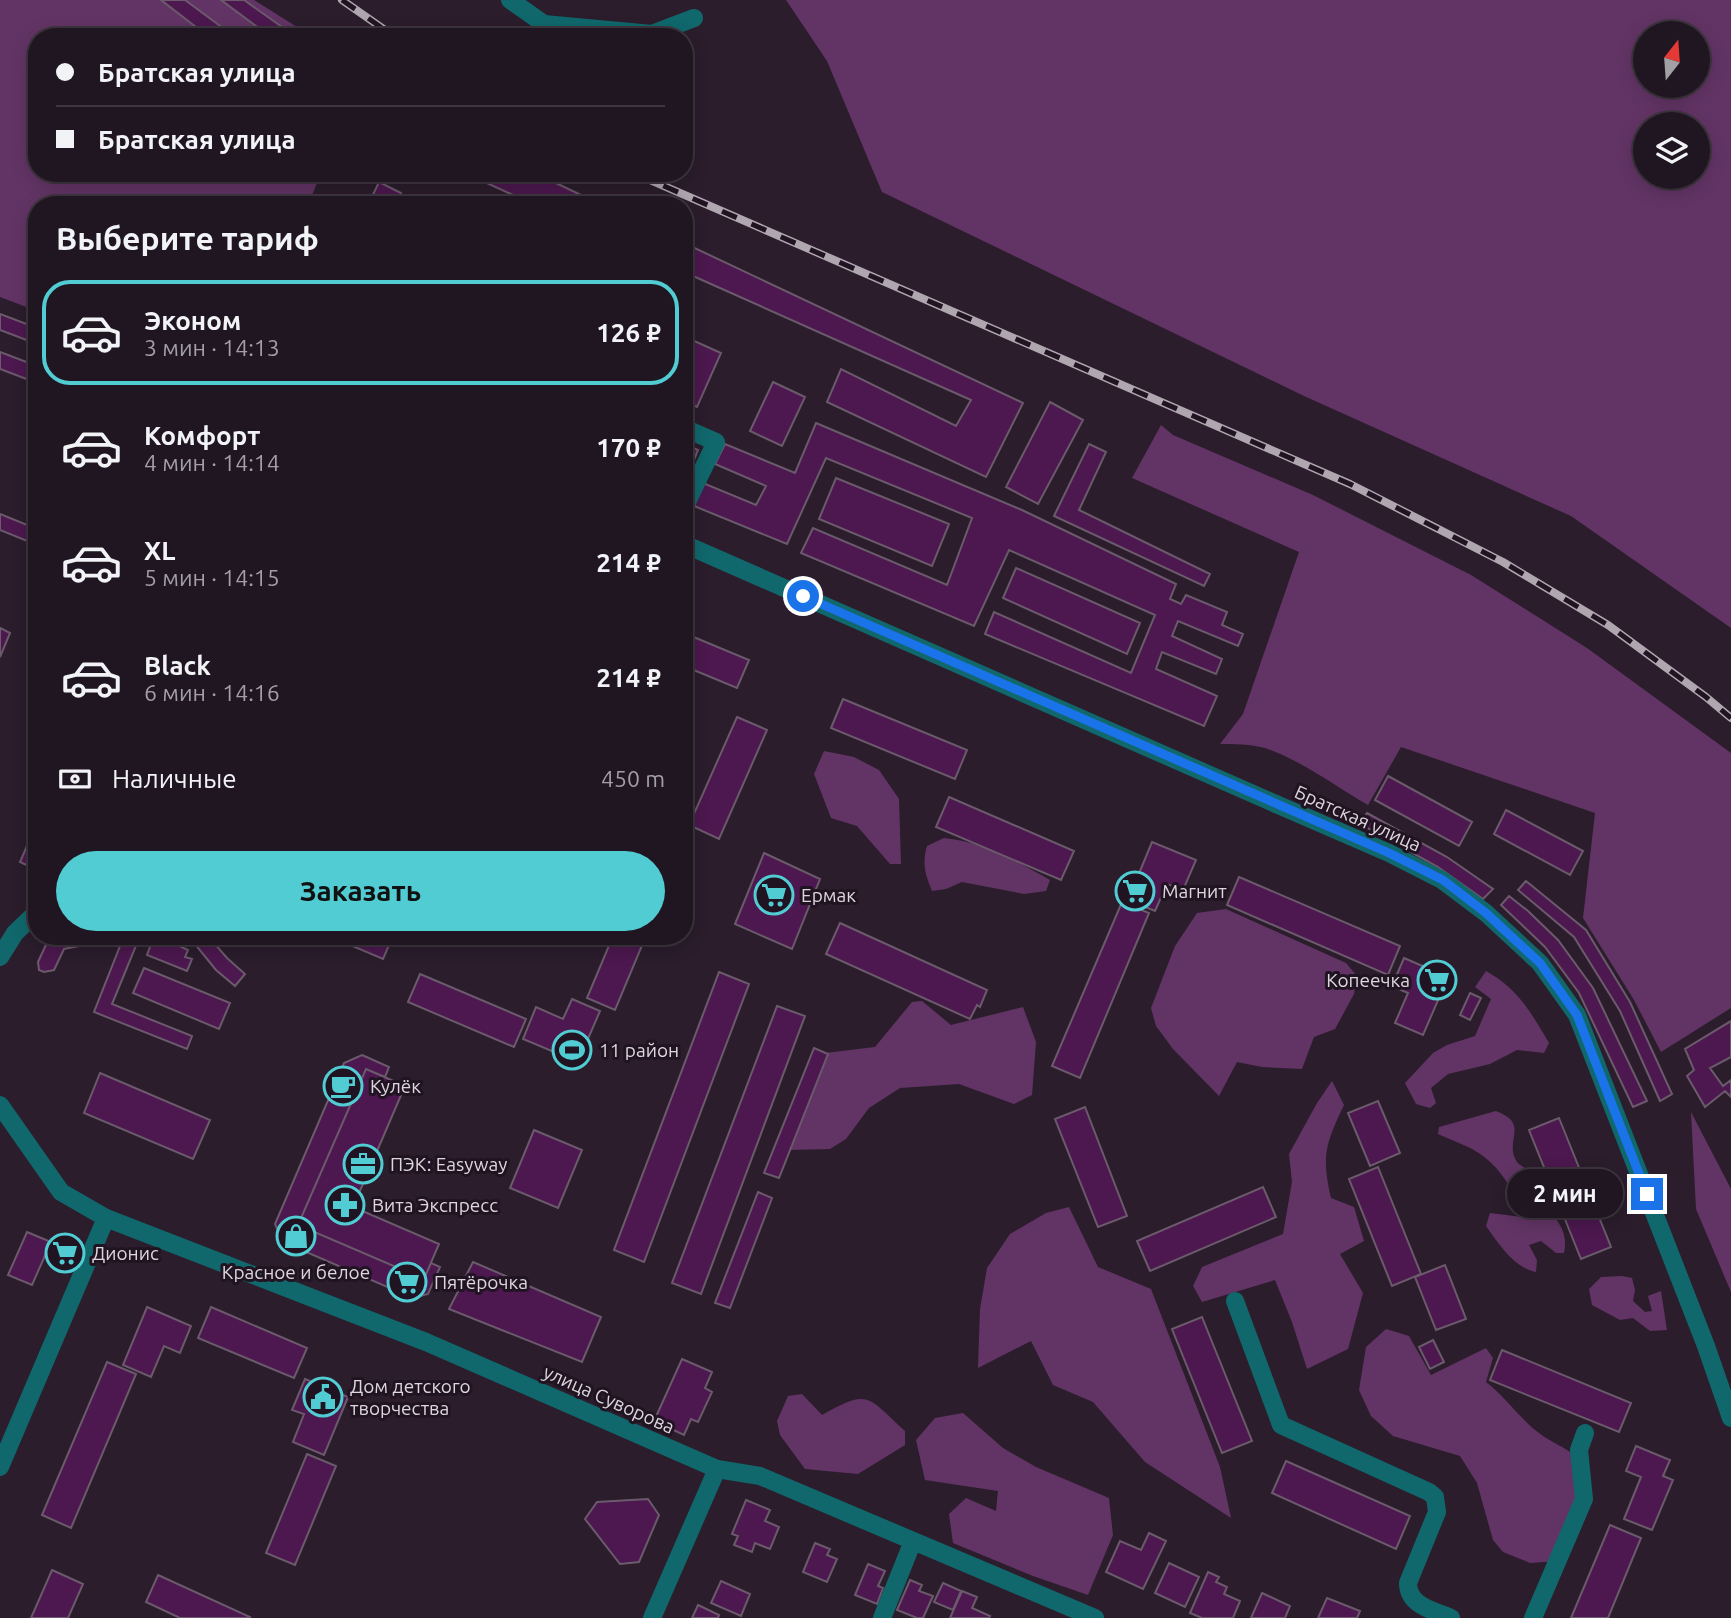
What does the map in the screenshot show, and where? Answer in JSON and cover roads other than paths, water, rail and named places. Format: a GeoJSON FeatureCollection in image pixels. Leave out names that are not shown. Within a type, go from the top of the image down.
{"type":"FeatureCollection","features":[{"type":"Feature","properties":{"kind":"street"},"geometry":{"type":"LineString","coordinates":[[510,0],[544,24],[587,28]]}},
{"type":"Feature","properties":{"kind":"street"},"geometry":{"type":"LineString","coordinates":[[668,28],[694,18]]}},
{"type":"Feature","properties":{"kind":"street"},"geometry":{"type":"LineString","coordinates":[[693,432],[716,442],[693,489]]}},
{"type":"Feature","properties":{"kind":"street","name":"Братская улица"},"geometry":{"type":"LineString","coordinates":[[693,548],[1389,853],[1443,880],[1486,913],[1540,963],[1577,1015],[1706,1346],[1731,1418]]}},
{"type":"Feature","properties":{"kind":"street"},"geometry":{"type":"LineString","coordinates":[[0,957],[15,933],[28,921]]}},
{"type":"Feature","properties":{"kind":"street"},"geometry":{"type":"LineString","coordinates":[[0,1105],[61,1192],[106,1218],[0,1467]]}},
{"type":"Feature","properties":{"kind":"street","name":"улица Суворова"},"geometry":{"type":"LineString","coordinates":[[106,1218],[426,1342],[716,1469],[760,1476],[1088,1617]]}},
{"type":"Feature","properties":{"kind":"street"},"geometry":{"type":"LineString","coordinates":[[1235,1301],[1282,1425],[1435,1497],[1437,1512],[1408,1583],[1411,1597],[1426,1613],[1451,1618]]}},
{"type":"Feature","properties":{"kind":"street"},"geometry":{"type":"LineString","coordinates":[[1533,1618],[1584,1499],[1579,1450],[1585,1433]]}},
{"type":"Feature","properties":{"kind":"street"},"geometry":{"type":"LineString","coordinates":[[653,1618],[716,1469]]}},
{"type":"Feature","properties":{"kind":"street"},"geometry":{"type":"LineString","coordinates":[[882,1618],[913,1541]]}},
{"type":"Feature","properties":{"kind":"railway"},"geometry":{"type":"LineString","coordinates":[[342,0],[382,28]]}},
{"type":"Feature","properties":{"kind":"railway"},"geometry":{"type":"LineString","coordinates":[[655,182],[687,196]]}},
{"type":"Feature","properties":{"kind":"railway"},"geometry":{"type":"LineString","coordinates":[[693,199],[1350,484],[1503,562],[1608,625],[1731,718]]}},
{"type":"Feature","properties":{"kind":"place","name":"Магнит"},"geometry":{"type":"Point","coordinates":[1135,891]}},
{"type":"Feature","properties":{"kind":"place","name":"Ермак"},"geometry":{"type":"Point","coordinates":[774,895]}},
{"type":"Feature","properties":{"kind":"place","name":"Копеечка"},"geometry":{"type":"Point","coordinates":[1437,980]}},
{"type":"Feature","properties":{"kind":"place","name":"11 район"},"geometry":{"type":"Point","coordinates":[572,1050]}},
{"type":"Feature","properties":{"kind":"place","name":"Кулёк"},"geometry":{"type":"Point","coordinates":[343,1086]}},
{"type":"Feature","properties":{"kind":"place","name":"ПЭК: Easyway"},"geometry":{"type":"Point","coordinates":[363,1164]}},
{"type":"Feature","properties":{"kind":"place","name":"Вита Экспресс"},"geometry":{"type":"Point","coordinates":[345,1205]}},
{"type":"Feature","properties":{"kind":"place","name":"Красное и белое"},"geometry":{"type":"Point","coordinates":[296,1236]}},
{"type":"Feature","properties":{"kind":"place","name":"Дионис"},"geometry":{"type":"Point","coordinates":[65,1253]}},
{"type":"Feature","properties":{"kind":"place","name":"Пятёрочка"},"geometry":{"type":"Point","coordinates":[407,1282]}},
{"type":"Feature","properties":{"kind":"place","name":"Дом детского творчества"},"geometry":{"type":"Point","coordinates":[323,1397]}}]}
